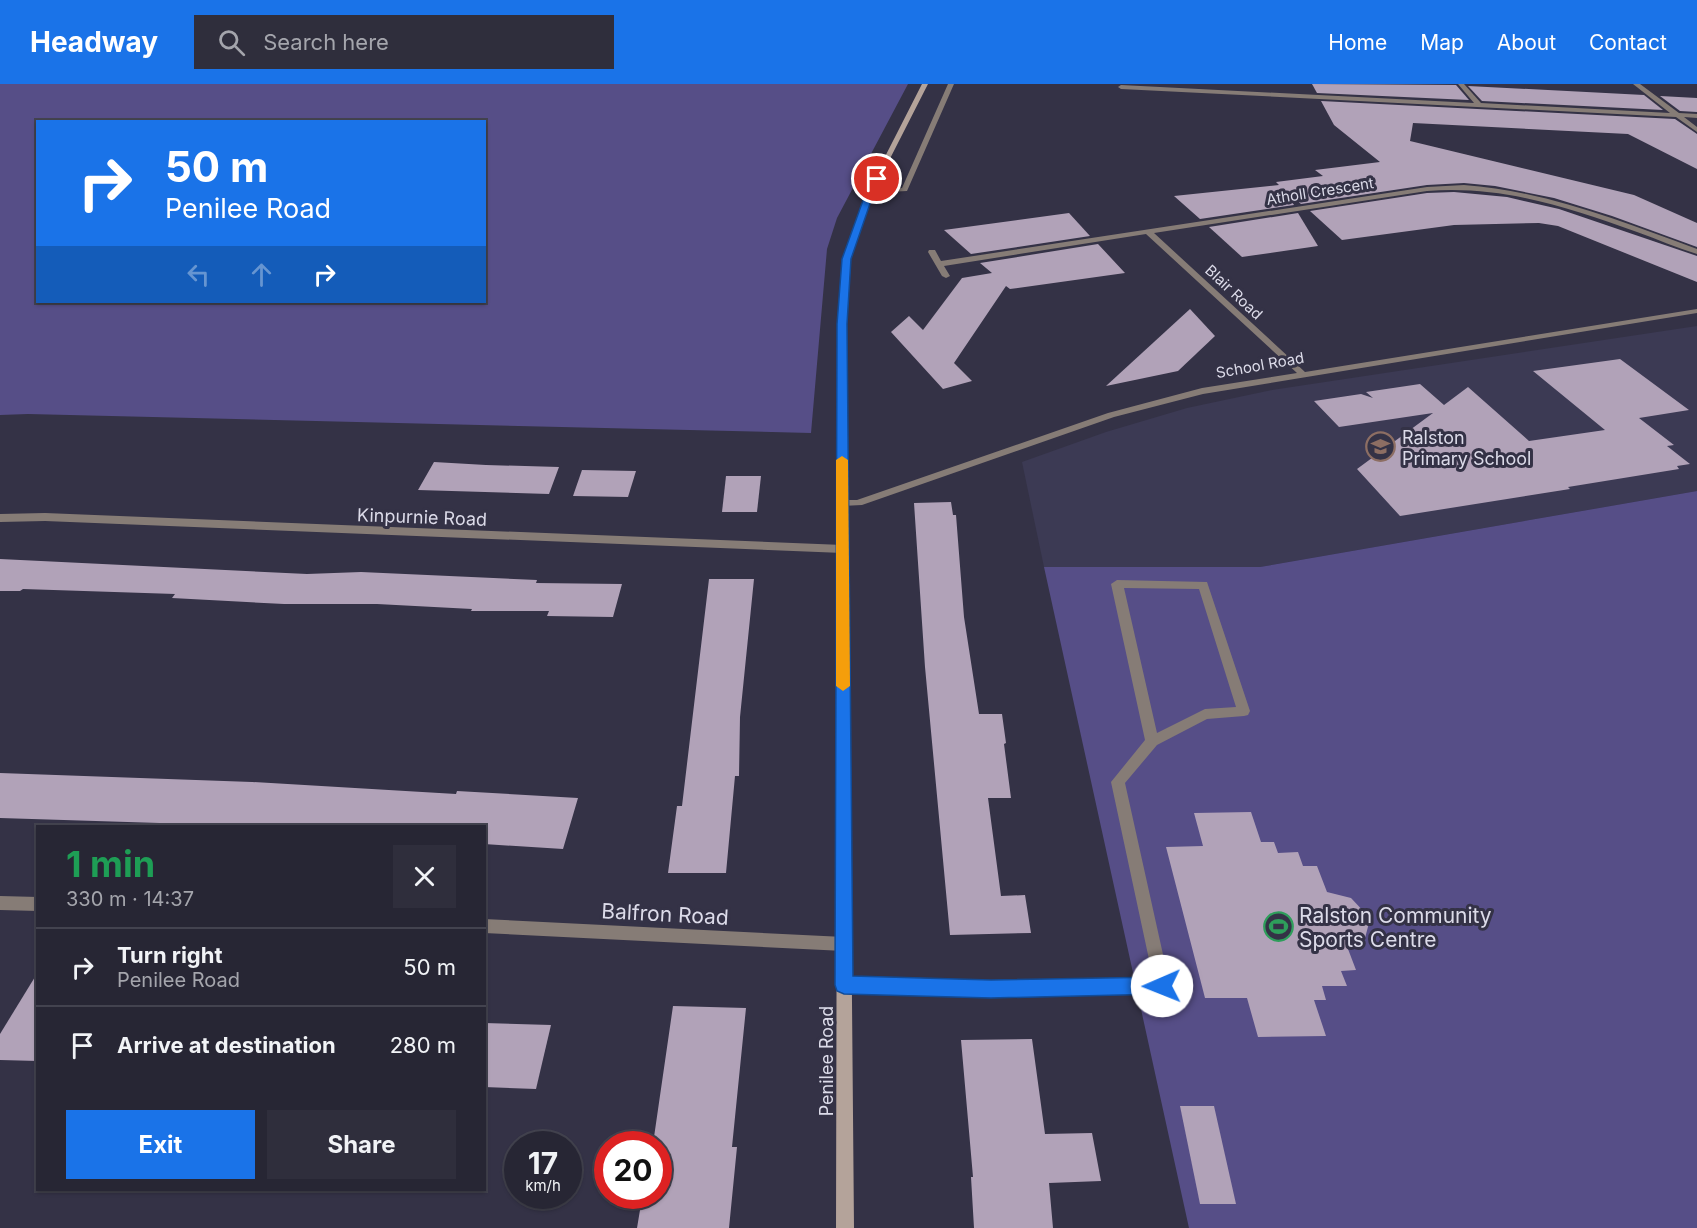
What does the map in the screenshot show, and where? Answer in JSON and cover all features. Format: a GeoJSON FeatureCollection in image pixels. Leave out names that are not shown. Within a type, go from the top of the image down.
{"type":"FeatureCollection","features":[{"type":"Feature","properties":{"kind":"street","name":"Penilee Road"},"geometry":{"type":"LineString","coordinates":[[845,1228],[842,324],[846,259],[870,192],[925,84]]}},
{"type":"Feature","properties":{"kind":"street"},"geometry":{"type":"LineString","coordinates":[[870,192],[905,190],[951,84]]}},
{"type":"Feature","properties":{"kind":"street"},"geometry":{"type":"LineString","coordinates":[[1461,84],[1479,105]]}},
{"type":"Feature","properties":{"kind":"street"},"geometry":{"type":"LineString","coordinates":[[1635,84],[1697,130]]}},
{"type":"Feature","properties":{"kind":"street"},"geometry":{"type":"LineString","coordinates":[[1121,87],[1299,93],[1697,116]]}},
{"type":"Feature","properties":{"kind":"street","name":"Atholl Crescent"},"geometry":{"type":"LineString","coordinates":[[940,264],[1427,189],[1464,187],[1507,192],[1584,212],[1697,252]]}},
{"type":"Feature","properties":{"kind":"street","name":"Blair Road"},"geometry":{"type":"LineString","coordinates":[[1148,231],[1302,373]]}},
{"type":"Feature","properties":{"kind":"street"},"geometry":{"type":"LineString","coordinates":[[932,252],[946,276]]}},
{"type":"Feature","properties":{"kind":"street","name":"School Road"},"geometry":{"type":"LineString","coordinates":[[842,503],[858,503],[1111,416],[1202,391],[1302,373],[1532,339],[1697,311]]}},
{"type":"Feature","properties":{"kind":"street","name":"Kinpurnie Road"},"geometry":{"type":"LineString","coordinates":[[0,518],[45,517],[843,549]]}},
{"type":"Feature","properties":{"kind":"street"},"geometry":{"type":"LineString","coordinates":[[844,985],[991,989],[1162,986],[1118,782],[1152,741],[1204,714],[1244,711],[1203,585],[1117,584],[1152,741]]}},
{"type":"Feature","properties":{"kind":"street"},"geometry":{"type":"LineString","coordinates":[[0,903],[36,904]]}},
{"type":"Feature","properties":{"kind":"street","name":"Balfron Road"},"geometry":{"type":"LineString","coordinates":[[486,926],[844,944]]}},
{"type":"Feature","properties":{"kind":"shaded area"},"geometry":{"type":"Polygon","coordinates":[[[0,84],[908,84],[837,218],[827,249],[811,433],[0,415],[0,84]]]}},
{"type":"Feature","properties":{"kind":"shaded area","name":"Ralston Primary School"},"geometry":{"type":"Polygon","coordinates":[[[1697,326],[1697,491],[1260,567],[1044,567],[1022,462],[1106,432],[1187,408],[1272,390],[1697,326]]]}},
{"type":"Feature","properties":{"kind":"shaded area"},"geometry":{"type":"Polygon","coordinates":[[[1697,491],[1697,1228],[1189,1228],[1044,567],[1260,567],[1697,491]]]}},
{"type":"Feature","properties":{"kind":"building"},"geometry":{"type":"Polygon","coordinates":[[[1312,84],[1456,85],[1469,100],[1317,93],[1312,84]]]}},
{"type":"Feature","properties":{"kind":"building"},"geometry":{"type":"Polygon","coordinates":[[[1468,86],[1644,95],[1663,110],[1482,101],[1468,86]]]}},
{"type":"Feature","properties":{"kind":"building"},"geometry":{"type":"Polygon","coordinates":[[[1660,96],[1697,98],[1697,112],[1680,111],[1660,96]]]}},
{"type":"Feature","properties":{"kind":"building"},"geometry":{"type":"Polygon","coordinates":[[[1321,101],[1675,119],[1697,134],[1697,169],[1628,134],[1413,123],[1410,141],[1634,195],[1697,223],[1697,247],[1554,198],[1495,186],[1464,183],[1427,185],[1301,204],[1286,191],[1294,205],[1200,219],[1174,196],[1279,185],[1276,182],[1323,176],[1315,170],[1380,162],[1334,125],[1321,101]]]}},
{"type":"Feature","properties":{"kind":"building"},"geometry":{"type":"Polygon","coordinates":[[[1454,192],[1507,197],[1559,209],[1697,256],[1697,282],[1558,226],[1539,223],[1454,225],[1342,240],[1310,211],[1427,193],[1454,192]]]}},
{"type":"Feature","properties":{"kind":"building"},"geometry":{"type":"Polygon","coordinates":[[[1069,213],[1090,236],[971,254],[944,230],[1069,213]]]}},
{"type":"Feature","properties":{"kind":"building"},"geometry":{"type":"Polygon","coordinates":[[[1298,213],[1318,246],[1242,257],[1209,227],[1298,213]]]}},
{"type":"Feature","properties":{"kind":"building"},"geometry":{"type":"Polygon","coordinates":[[[1098,244],[1125,273],[1010,289],[1006,286],[954,363],[972,381],[943,389],[891,332],[909,316],[923,330],[962,278],[992,273],[980,263],[1098,244]]]}},
{"type":"Feature","properties":{"kind":"building"},"geometry":{"type":"Polygon","coordinates":[[[1190,309],[1215,336],[1178,371],[1106,386],[1190,309]]]}},
{"type":"Feature","properties":{"kind":"building"},"geometry":{"type":"Polygon","coordinates":[[[1620,359],[1689,410],[1639,418],[1674,445],[1667,446],[1690,464],[1677,466],[1679,469],[1568,487],[1570,489],[1400,516],[1357,469],[1433,413],[1339,427],[1314,401],[1361,394],[1373,398],[1366,392],[1420,384],[1444,405],[1468,387],[1529,441],[1605,430],[1533,371],[1620,359]]]}},
{"type":"Feature","properties":{"kind":"building"},"geometry":{"type":"Polygon","coordinates":[[[434,462],[559,467],[549,494],[418,490],[434,462]]]}},
{"type":"Feature","properties":{"kind":"building"},"geometry":{"type":"Polygon","coordinates":[[[582,470],[636,471],[628,497],[573,496],[582,470]]]}},
{"type":"Feature","properties":{"kind":"building"},"geometry":{"type":"Polygon","coordinates":[[[726,476],[761,476],[757,512],[722,512],[726,476]]]}},
{"type":"Feature","properties":{"kind":"building"},"geometry":{"type":"Polygon","coordinates":[[[951,502],[953,515],[956,515],[964,617],[979,714],[1002,714],[1006,743],[1004,744],[1011,798],[988,798],[1001,896],[1025,895],[1031,933],[950,935],[925,667],[914,503],[951,502]]]}},
{"type":"Feature","properties":{"kind":"building"},"geometry":{"type":"Polygon","coordinates":[[[0,559],[307,574],[361,572],[537,580],[536,583],[622,584],[613,617],[547,616],[549,611],[471,611],[472,609],[377,604],[284,604],[172,598],[175,594],[23,589],[0,591],[0,559]]]}},
{"type":"Feature","properties":{"kind":"building"},"geometry":{"type":"Polygon","coordinates":[[[709,579],[754,579],[740,717],[739,776],[735,776],[726,873],[668,873],[677,806],[682,806],[709,579]]]}},
{"type":"Feature","properties":{"kind":"building"},"geometry":{"type":"Polygon","coordinates":[[[0,773],[252,782],[456,794],[457,791],[578,798],[563,849],[486,844],[486,825],[223,825],[0,818],[0,773]]]}},
{"type":"Feature","properties":{"kind":"building","name":"Ralston Community Sports Centre"},"geometry":{"type":"Polygon","coordinates":[[[1251,812],[1261,842],[1274,842],[1278,853],[1298,852],[1303,866],[1317,866],[1327,892],[1351,898],[1366,914],[1369,923],[1365,938],[1348,949],[1356,970],[1341,971],[1347,986],[1322,986],[1326,1000],[1314,1000],[1326,1036],[1258,1037],[1247,998],[1205,998],[1166,847],[1203,846],[1194,813],[1251,812]]]}},
{"type":"Feature","properties":{"kind":"building"},"geometry":{"type":"Polygon","coordinates":[[[36,975],[36,1061],[0,1060],[0,1034],[36,975]]]}},
{"type":"Feature","properties":{"kind":"building"},"geometry":{"type":"Polygon","coordinates":[[[673,1006],[746,1008],[732,1147],[737,1147],[729,1228],[637,1228],[640,1209],[672,1209],[672,1131],[655,1131],[673,1006]]]}},
{"type":"Feature","properties":{"kind":"building"},"geometry":{"type":"Polygon","coordinates":[[[486,1023],[551,1025],[536,1089],[486,1087],[486,1023]]]}},
{"type":"Feature","properties":{"kind":"building"},"geometry":{"type":"Polygon","coordinates":[[[1032,1039],[1045,1134],[1092,1133],[1101,1181],[1049,1183],[1053,1228],[974,1228],[971,1177],[973,1177],[961,1040],[1032,1039]]]}},
{"type":"Feature","properties":{"kind":"building"},"geometry":{"type":"Polygon","coordinates":[[[1180,1106],[1214,1106],[1236,1204],[1200,1204],[1180,1106]]]}},
{"type":"Feature","properties":{"kind":"slow traffic"},"geometry":{"type":"LineString","coordinates":[[842,460],[843,686]]}},
{"type":"Feature","properties":{"kind":"place","name":"Ralston Primary School"},"geometry":{"type":"Point","coordinates":[1381,447]}},
{"type":"Feature","properties":{"kind":"place","name":"Ralston Community Sports Centre"},"geometry":{"type":"Point","coordinates":[1278,927]}},
{"type":"Feature","properties":{"kind":"route"},"geometry":{"type":"LineString","coordinates":[[877,179],[870,192],[846,259],[842,324],[844,985],[991,989],[1162,986]]}}]}
